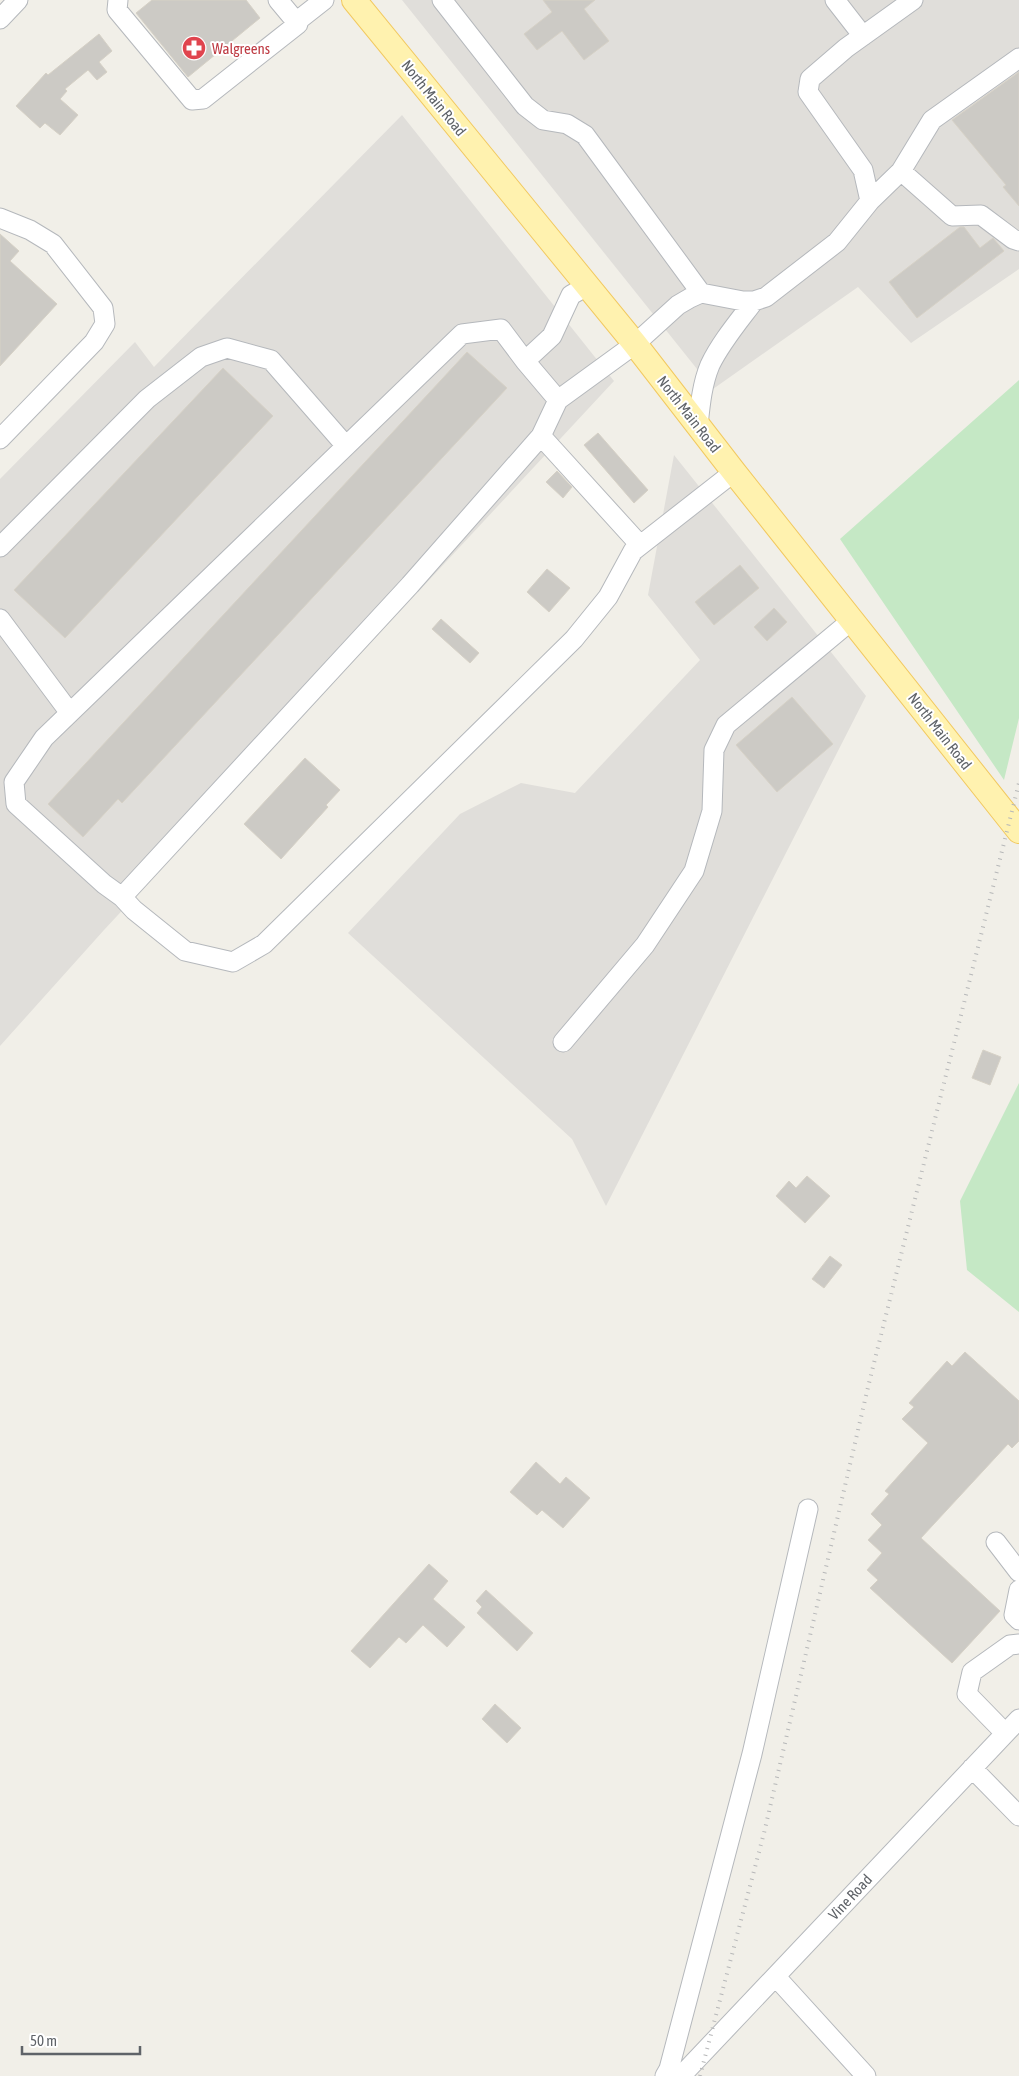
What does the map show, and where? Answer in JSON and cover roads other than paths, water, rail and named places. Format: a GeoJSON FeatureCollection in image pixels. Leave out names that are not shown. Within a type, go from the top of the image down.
{"type":"FeatureCollection","features":[{"type":"Feature","properties":{"kind":"main road","name":"North Main Road"},"geometry":{"type":"LineString","coordinates":[[354,0],[635,344],[734,472],[1019,831]]}},
{"type":"Feature","properties":{"kind":"street"},"geometry":{"type":"LineString","coordinates":[[1,17],[18,0]]}},
{"type":"Feature","properties":{"kind":"street"},"geometry":{"type":"LineString","coordinates":[[118,0],[117,10],[192,100],[203,99],[298,24],[296,22],[324,0]]}},
{"type":"Feature","properties":{"kind":"street"},"geometry":{"type":"LineString","coordinates":[[278,0],[296,22]]}},
{"type":"Feature","properties":{"kind":"street"},"geometry":{"type":"LineString","coordinates":[[442,0],[524,106],[543,120],[567,124],[585,135],[701,293]]}},
{"type":"Feature","properties":{"kind":"street"},"geometry":{"type":"LineString","coordinates":[[836,0],[863,36]]}},
{"type":"Feature","properties":{"kind":"street"},"geometry":{"type":"LineString","coordinates":[[870,201],[863,170],[808,92],[810,79],[863,36],[913,0]]}},
{"type":"Feature","properties":{"kind":"street"},"geometry":{"type":"LineString","coordinates":[[122,897],[410,585],[541,436],[558,400],[635,344],[678,305],[701,293],[754,301],[766,297],[837,242],[870,201],[901,171],[932,120],[1019,58]]}},
{"type":"Feature","properties":{"kind":"street"},"geometry":{"type":"LineString","coordinates":[[901,171],[952,216],[981,215],[1013,239],[1019,241]]}},
{"type":"Feature","properties":{"kind":"street"},"geometry":{"type":"LineString","coordinates":[[0,218],[30,230],[53,244],[103,308],[105,324],[94,342],[0,439]]}},
{"type":"Feature","properties":{"kind":"street"},"geometry":{"type":"LineString","coordinates":[[525,361],[552,336],[571,295],[587,286]]}},
{"type":"Feature","properties":{"kind":"street"},"geometry":{"type":"LineString","coordinates":[[698,426],[704,386],[710,365],[729,334],[754,301]]}},
{"type":"Feature","properties":{"kind":"street"},"geometry":{"type":"LineString","coordinates":[[558,400],[500,329],[462,334],[44,738],[14,782],[8,804],[185,951],[233,962],[264,944],[574,638],[608,597],[633,551],[734,472]]}},
{"type":"Feature","properties":{"kind":"street"},"geometry":{"type":"LineString","coordinates":[[0,546],[147,399],[201,357],[227,348],[271,360],[346,446]]}},
{"type":"Feature","properties":{"kind":"street"},"geometry":{"type":"LineString","coordinates":[[541,436],[640,545]]}},
{"type":"Feature","properties":{"kind":"street"},"geometry":{"type":"LineString","coordinates":[[0,619],[70,713]]}},
{"type":"Feature","properties":{"kind":"street"},"geometry":{"type":"LineString","coordinates":[[563,1042],[645,945],[694,871],[712,811],[714,750],[726,725],[852,620]]}},
{"type":"Feature","properties":{"kind":"street"},"geometry":{"type":"LineString","coordinates":[[665,2076],[669,2069],[752,1754],[808,1509]]}},
{"type":"Feature","properties":{"kind":"street"},"geometry":{"type":"LineString","coordinates":[[996,1542],[1019,1572]]}},
{"type":"Feature","properties":{"kind":"street"},"geometry":{"type":"LineString","coordinates":[[1019,1590],[1014,1615],[1019,1620]]}},
{"type":"Feature","properties":{"kind":"street"},"geometry":{"type":"LineString","coordinates":[[1005,1733],[967,1694],[972,1672],[1010,1645],[1019,1644]]}},
{"type":"Feature","properties":{"kind":"street","name":"Vine Road"},"geometry":{"type":"LineString","coordinates":[[681,2076],[1019,1719]]}},
{"type":"Feature","properties":{"kind":"street"},"geometry":{"type":"LineString","coordinates":[[972,1768],[1019,1816]]}},
{"type":"Feature","properties":{"kind":"street"},"geometry":{"type":"LineString","coordinates":[[776,1977],[866,2076]]}},
{"type":"Feature","properties":{"kind":"railway"},"geometry":{"type":"LineString","coordinates":[[700,2076],[764,1833],[869,1383],[1019,783]]}},
{"type":"Feature","properties":{"kind":"place","name":"Walgreens"},"geometry":{"type":"Point","coordinates":[194,48]}}]}
